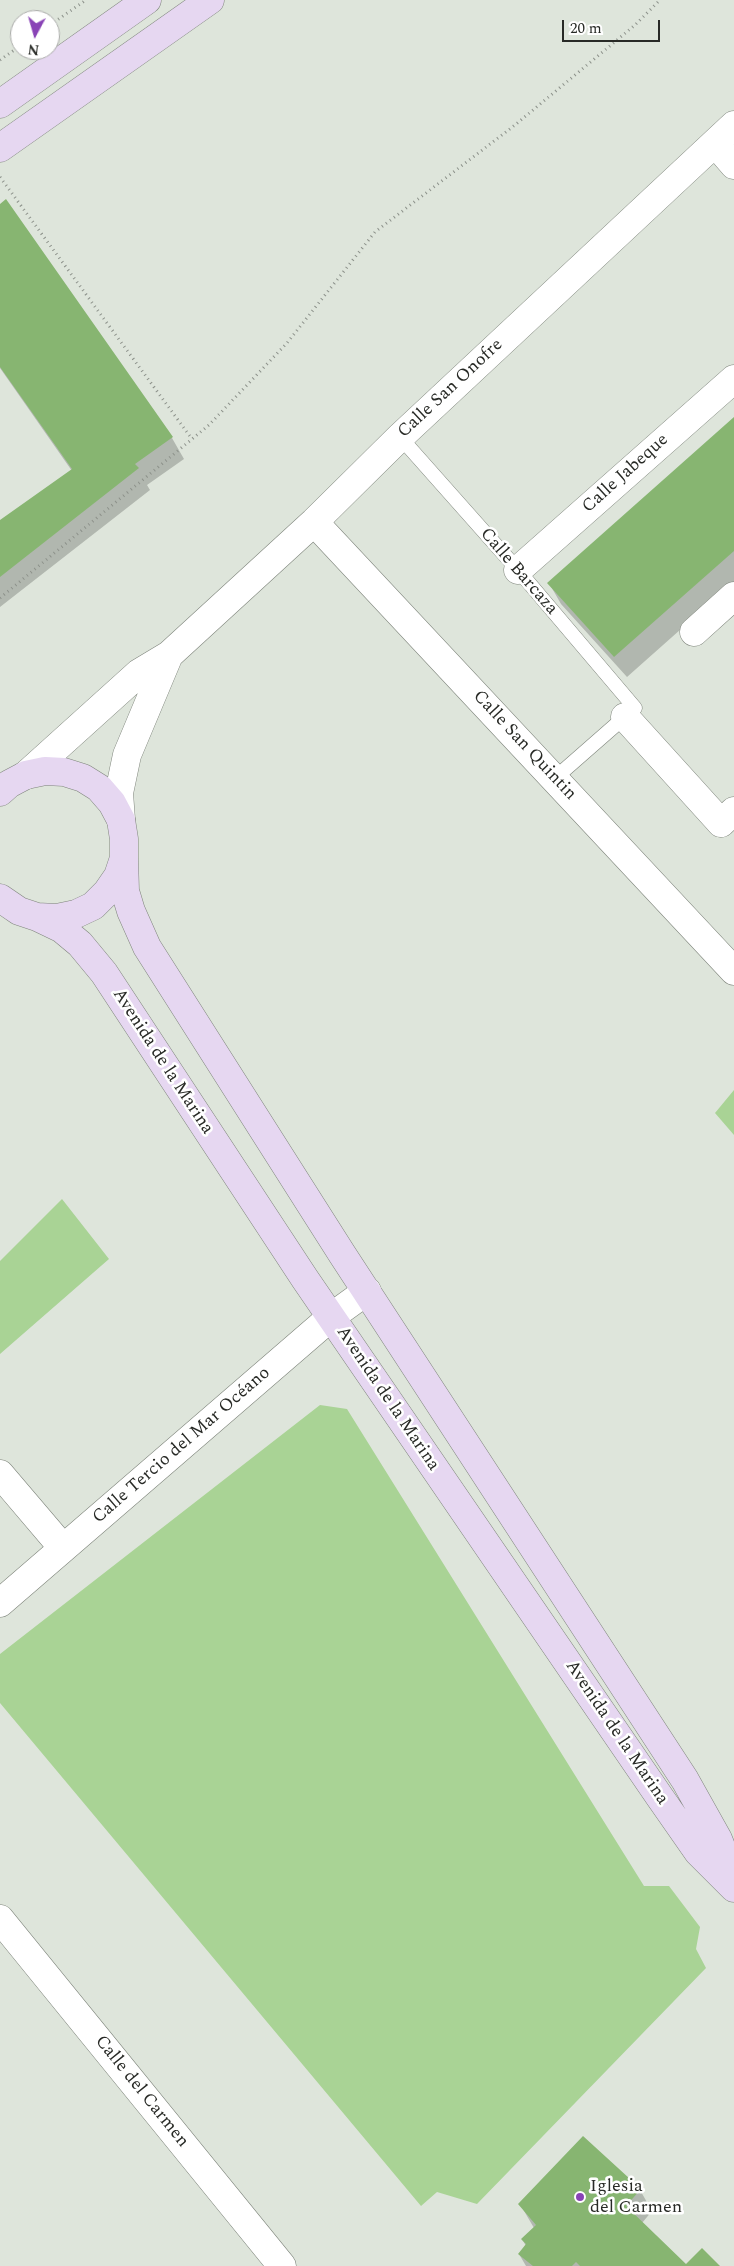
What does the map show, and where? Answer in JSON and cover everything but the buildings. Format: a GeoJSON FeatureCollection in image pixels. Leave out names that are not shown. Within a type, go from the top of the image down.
{"type":"FeatureCollection","features":[{"type":"Feature","properties":{"kind":"street"},"geometry":{"type":"LineString","coordinates":[[0,104],[147,0]]}},
{"type":"Feature","properties":{"kind":"street"},"geometry":{"type":"LineString","coordinates":[[0,148],[210,0]]}},
{"type":"Feature","properties":{"kind":"street","name":"Calle San Onofre"},"geometry":{"type":"LineString","coordinates":[[169,655],[314,522],[400,437],[734,125]]}},
{"type":"Feature","properties":{"kind":"street"},"geometry":{"type":"LineString","coordinates":[[715,143],[734,165]]}},
{"type":"Feature","properties":{"kind":"street","name":"Calle Jabeque"},"geometry":{"type":"LineString","coordinates":[[518,570],[734,379]]}},
{"type":"Feature","properties":{"kind":"street","name":"Calle San Quintin"},"geometry":{"type":"LineString","coordinates":[[314,522],[734,971]]}},
{"type":"Feature","properties":{"kind":"street"},"geometry":{"type":"LineString","coordinates":[[694,632],[734,596]]}},
{"type":"Feature","properties":{"kind":"street"},"geometry":{"type":"LineString","coordinates":[[9,781],[139,673],[169,655]]}},
{"type":"Feature","properties":{"kind":"street"},"geometry":{"type":"LineString","coordinates":[[121,820],[119,793],[127,754],[169,655]]}},
{"type":"Feature","properties":{"kind":"street","name":"Calle Barcaza"},"geometry":{"type":"LineString","coordinates":[[630,712],[721,823],[734,811]]}},
{"type":"Feature","properties":{"kind":"street"},"geometry":{"type":"LineString","coordinates":[[9,781],[45,771],[64,772],[83,778],[99,788],[121,820]]}},
{"type":"Feature","properties":{"kind":"street","name":"Avenida de la Marina"},"geometry":{"type":"LineString","coordinates":[[121,820],[124,839],[125,891],[130,911],[147,946],[367,1291],[684,1780],[718,1838],[734,1880]]}},
{"type":"Feature","properties":{"kind":"street"},"geometry":{"type":"LineString","coordinates":[[37,917],[57,918],[76,914],[93,906],[107,892],[118,876],[124,858]]}},
{"type":"Feature","properties":{"kind":"street","name":"Avenida de la Marina"},"geometry":{"type":"LineString","coordinates":[[1,900],[19,911],[37,917],[62,930],[80,944],[104,973],[331,1317],[659,1796],[698,1852],[734,1888]]}},
{"type":"Feature","properties":{"kind":"street","name":"Calle Tercio del Mar Océano"},"geometry":{"type":"LineString","coordinates":[[0,1603],[331,1317],[367,1291]]}},
{"type":"Feature","properties":{"kind":"street"},"geometry":{"type":"LineString","coordinates":[[0,1474],[64,1548]]}},
{"type":"Feature","properties":{"kind":"street","name":"Calle del Carmen"},"geometry":{"type":"LineString","coordinates":[[0,1919],[269,2262]]}},
{"type":"Feature","properties":{"kind":"lane","name":"Calle Barcaza"},"geometry":{"type":"LineString","coordinates":[[400,437],[518,570],[630,712]]}},
{"type":"Feature","properties":{"kind":"lane"},"geometry":{"type":"LineString","coordinates":[[554,779],[630,712]]}},
{"type":"Feature","properties":{"kind":"path"},"geometry":{"type":"LineString","coordinates":[[60,18],[86,0]]}},
{"type":"Feature","properties":{"kind":"path"},"geometry":{"type":"LineString","coordinates":[[0,598],[209,425],[287,343],[375,232],[514,125],[635,25],[660,0]]}},
{"type":"Feature","properties":{"kind":"path"},"geometry":{"type":"LineString","coordinates":[[0,177],[192,439]]}},
{"type":"Feature","properties":{"kind":"green space"},"geometry":{"type":"Polygon","coordinates":[[[734,1090],[734,1135],[715,1113],[734,1090]]]}},
{"type":"Feature","properties":{"kind":"green space"},"geometry":{"type":"Polygon","coordinates":[[[62,1199],[109,1259],[0,1354],[0,1261],[62,1199]]]}},
{"type":"Feature","properties":{"kind":"green space"},"geometry":{"type":"Polygon","coordinates":[[[320,1405],[347,1409],[644,1886],[669,1886],[700,1927],[696,1949],[706,1968],[477,2204],[437,2192],[421,2206],[0,1703],[0,1654],[320,1405]]]}},
{"type":"Feature","properties":{"kind":"place","name":"Iglesia del Carmen"},"geometry":{"type":"Point","coordinates":[580,2197]}}]}
